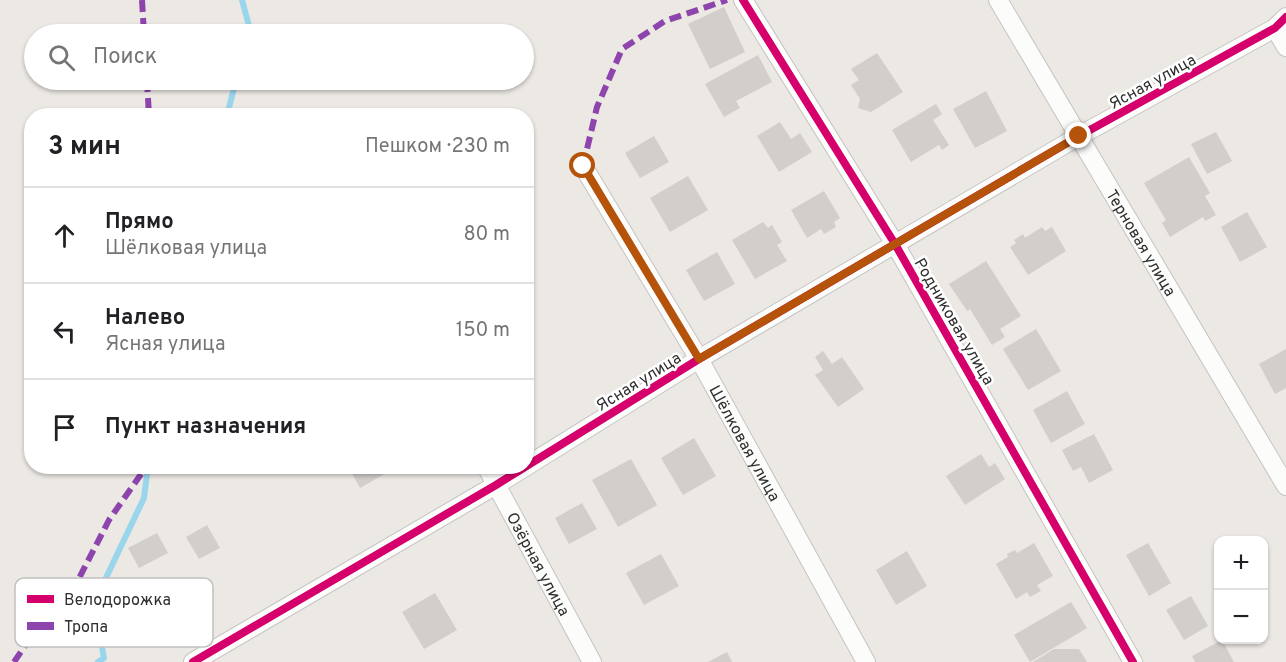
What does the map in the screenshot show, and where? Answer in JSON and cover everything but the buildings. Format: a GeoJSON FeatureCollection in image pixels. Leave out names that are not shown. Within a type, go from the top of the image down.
{"type":"FeatureCollection","features":[{"type":"Feature","properties":{"kind":"street","name":"Родниковая улица"},"geometry":{"type":"LineString","coordinates":[[743,0],[895,244],[1133,662]]}},
{"type":"Feature","properties":{"kind":"street","name":"Терновая улица"},"geometry":{"type":"LineString","coordinates":[[998,0],[1286,486]]}},
{"type":"Feature","properties":{"kind":"street","name":"Ясная улица"},"geometry":{"type":"LineString","coordinates":[[534,461],[699,359],[1079,136],[1280,23]]}},
{"type":"Feature","properties":{"kind":"street"},"geometry":{"type":"LineString","coordinates":[[1280,23],[1286,46]]}},
{"type":"Feature","properties":{"kind":"street","name":"Шёлковая улица"},"geometry":{"type":"LineString","coordinates":[[583,166],[699,359],[866,662]]}},
{"type":"Feature","properties":{"kind":"street","name":"Озёрная улица"},"geometry":{"type":"LineString","coordinates":[[490,474],[592,662]]}},
{"type":"Feature","properties":{"kind":"street","name":"Ясная улица"},"geometry":{"type":"LineString","coordinates":[[192,662],[514,474]]}},
{"type":"Feature","properties":{"kind":"waterway"},"geometry":{"type":"LineString","coordinates":[[242,0],[248,24]]}},
{"type":"Feature","properties":{"kind":"waterway"},"geometry":{"type":"LineString","coordinates":[[229,108],[234,90]]}},
{"type":"Feature","properties":{"kind":"waterway"},"geometry":{"type":"LineString","coordinates":[[106,578],[144,498],[147,474]]}},
{"type":"Feature","properties":{"kind":"waterway"},"geometry":{"type":"LineString","coordinates":[[98,662],[104,658],[102,647]]}},
{"type":"Feature","properties":{"kind":"marked path"},"geometry":{"type":"LineString","coordinates":[[142,0],[143,24]]}},
{"type":"Feature","properties":{"kind":"marked path"},"geometry":{"type":"LineString","coordinates":[[583,166],[597,107],[622,49],[665,21],[727,0]]}},
{"type":"Feature","properties":{"kind":"marked path"},"geometry":{"type":"LineString","coordinates":[[148,90],[149,108]]}},
{"type":"Feature","properties":{"kind":"marked path"},"geometry":{"type":"LineString","coordinates":[[79,578],[109,520],[141,474]]}},
{"type":"Feature","properties":{"kind":"marked path"},"geometry":{"type":"LineString","coordinates":[[14,662],[24,647]]}},
{"type":"Feature","properties":{"kind":"cycle path"},"geometry":{"type":"LineString","coordinates":[[743,0],[895,244],[1133,662]]}},
{"type":"Feature","properties":{"kind":"cycle path"},"geometry":{"type":"LineString","coordinates":[[534,461],[699,359],[1079,136],[1275,28],[1286,17]]}},
{"type":"Feature","properties":{"kind":"cycle path"},"geometry":{"type":"LineString","coordinates":[[193,662],[514,474]]}},
{"type":"Feature","properties":{"kind":"route"},"geometry":{"type":"LineString","coordinates":[[583,166],[699,359],[1079,136]]}}]}
